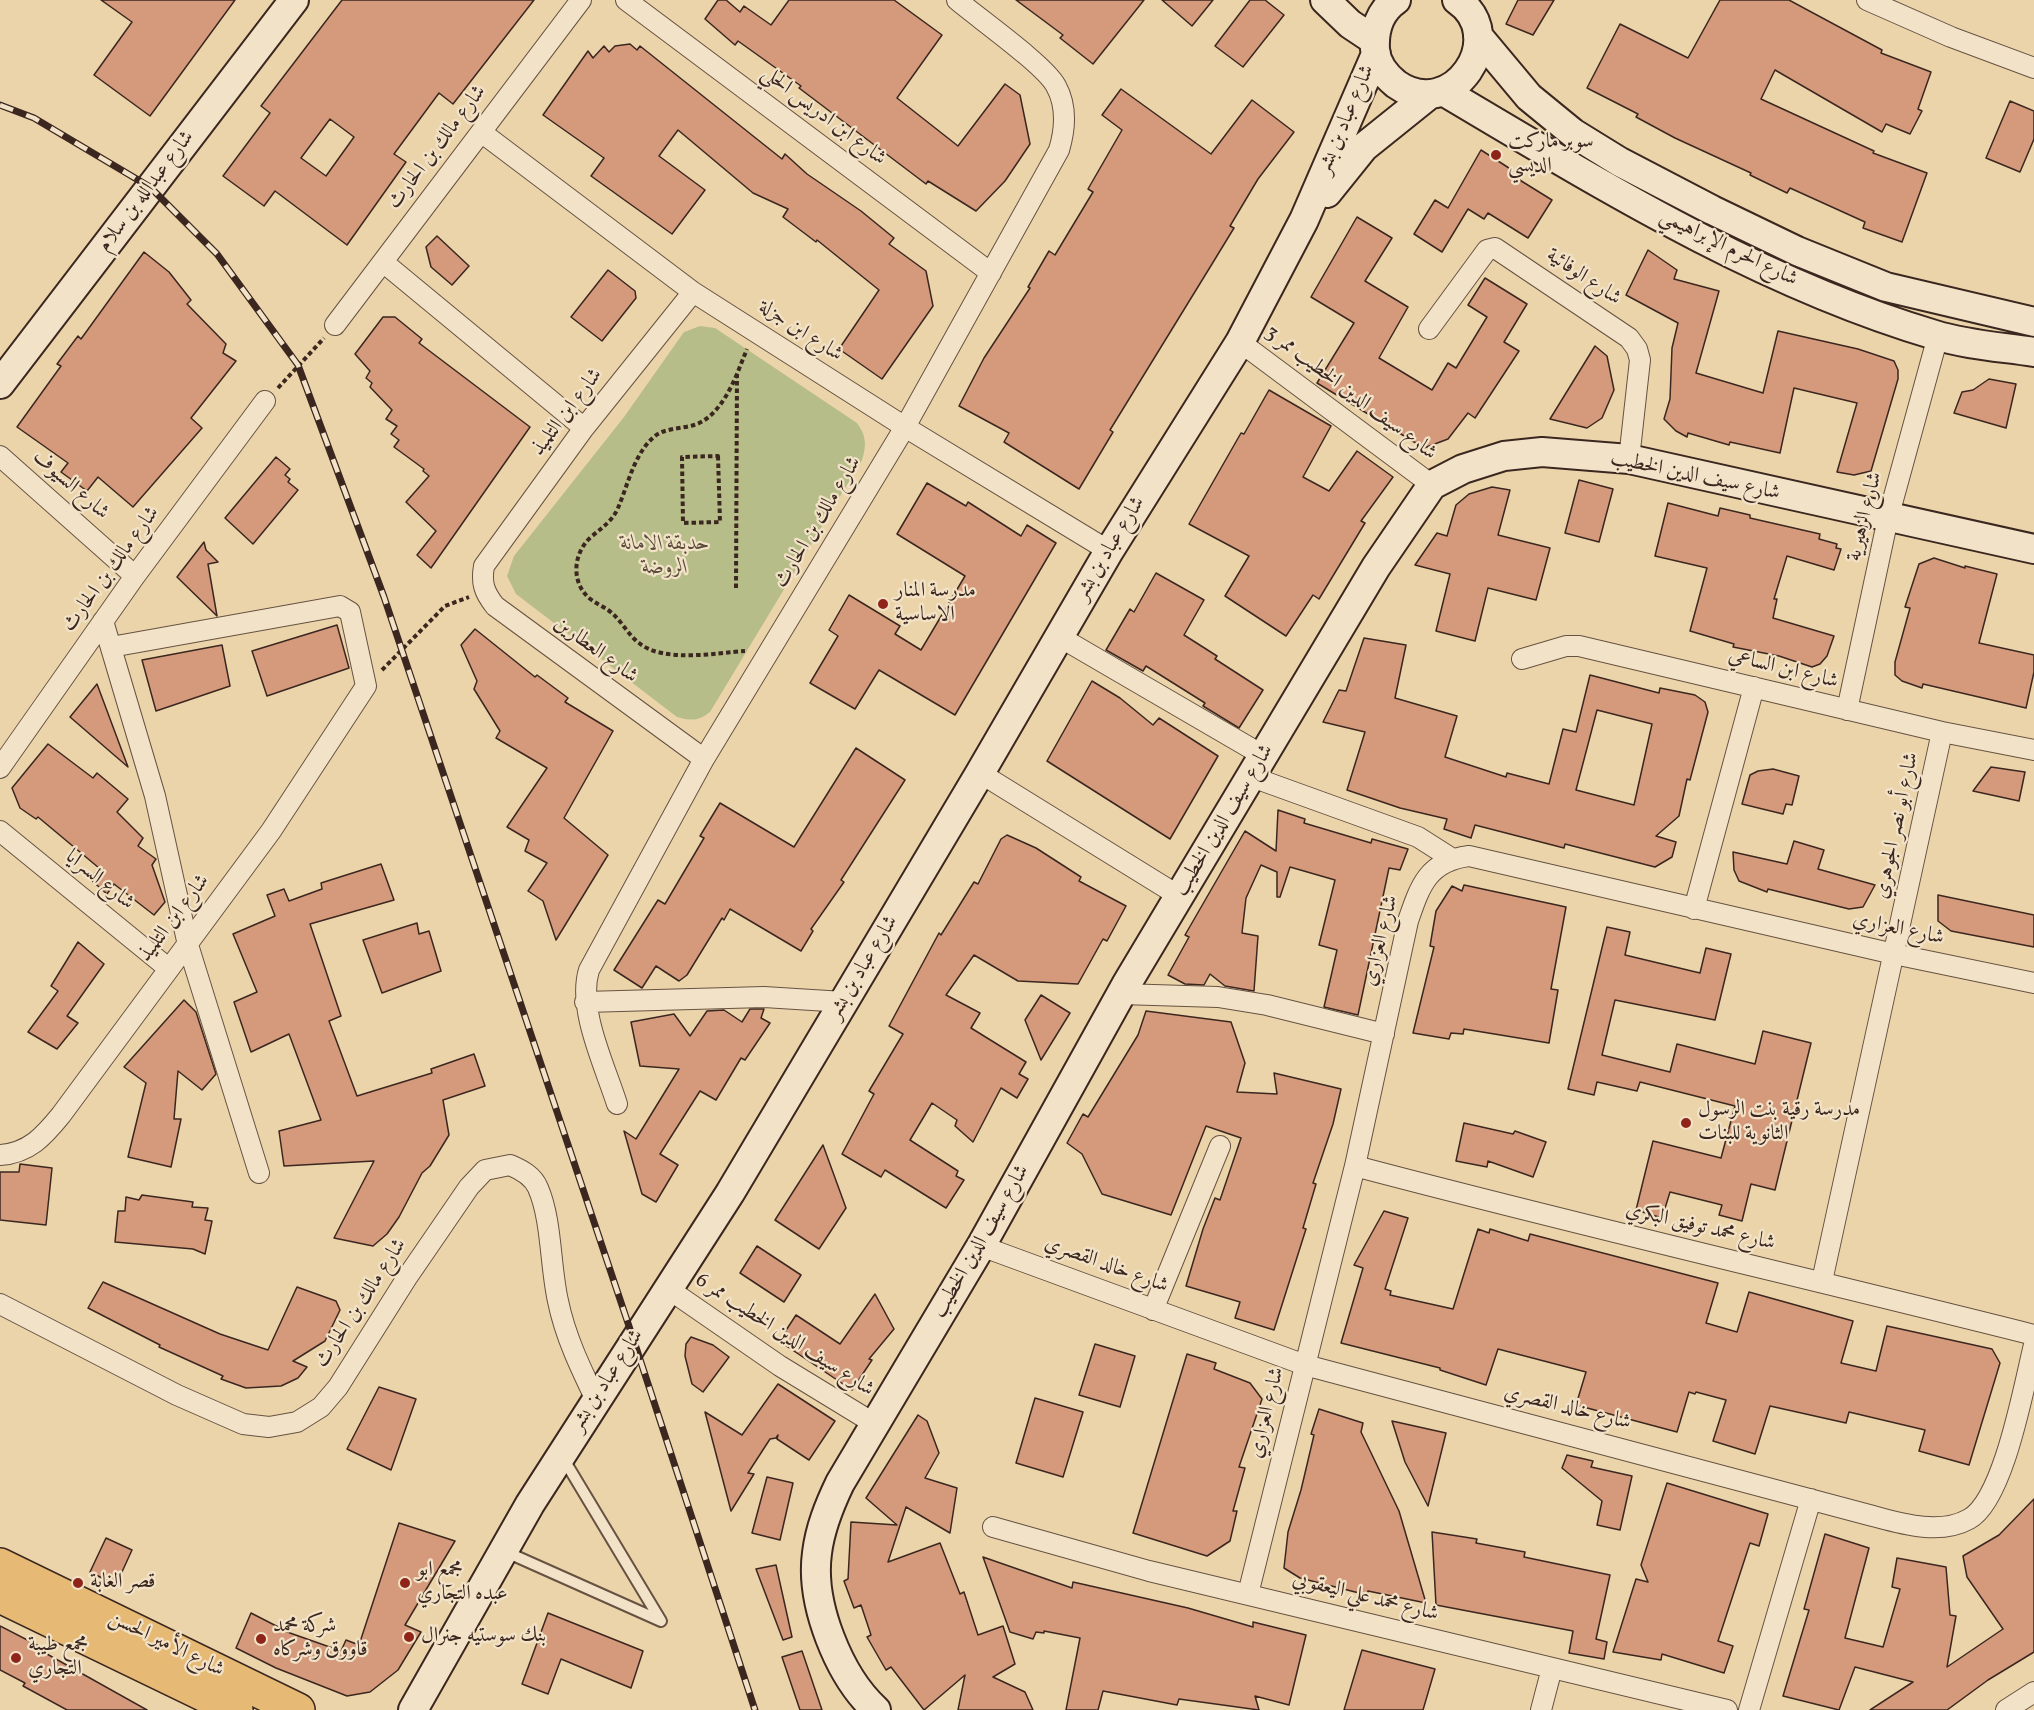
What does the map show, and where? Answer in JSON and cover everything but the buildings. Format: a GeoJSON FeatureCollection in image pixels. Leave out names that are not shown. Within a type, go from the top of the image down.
{"type":"FeatureCollection","features":[{"type":"Feature","properties":{"kind":"highway","name":"شارع الأمير الحسن"},"geometry":{"type":"LineString","coordinates":[[0,1565],[298,1710]]}},
{"type":"Feature","properties":{"kind":"highway","name":"شارع الأمير الحسن"},"geometry":{"type":"LineString","coordinates":[[0,1596],[236,1710]]}},
{"type":"Feature","properties":{"kind":"street","name":"شارع عبدالله بن سلام"},"geometry":{"type":"LineString","coordinates":[[0,384],[294,0]]}},
{"type":"Feature","properties":{"kind":"street","name":"شارع مالك بن الحارث"},"geometry":{"type":"LineString","coordinates":[[335,326],[581,0]]}},
{"type":"Feature","properties":{"kind":"street","name":"شارع ابن ادريس الحلي"},"geometry":{"type":"LineString","coordinates":[[626,0],[991,273]]}},
{"type":"Feature","properties":{"kind":"street","name":"شارع مالك بن الحارث"},"geometry":{"type":"LineString","coordinates":[[617,1104],[585,1002],[585,984],[592,963],[704,759],[905,427],[1059,150],[1064,132],[1063,108],[1056,86],[1039,68],[957,0]]}},
{"type":"Feature","properties":{"kind":"street"},"geometry":{"type":"LineString","coordinates":[[1325,0],[1375,47]]}},
{"type":"Feature","properties":{"kind":"street","name":"شارع عباد بن بشر"},"geometry":{"type":"LineString","coordinates":[[413,1710],[561,1454],[730,1193],[980,773],[1058,636],[1240,342],[1304,220],[1375,47],[1382,14],[1396,0]]}},
{"type":"Feature","properties":{"kind":"street"},"geometry":{"type":"LineString","coordinates":[[1867,0],[1951,37],[2034,68]]}},
{"type":"Feature","properties":{"kind":"street","name":"شارع عباد بن بشر"},"geometry":{"type":"LineString","coordinates":[[1304,220],[1364,147],[1436,92],[1458,83],[1470,70],[1477,53],[1471,13]]}},
{"type":"Feature","properties":{"kind":"street","name":"شارع الحرم الإبراهيمي"},"geometry":{"type":"LineString","coordinates":[[1471,13],[1529,97],[1573,133],[1620,162],[1797,251],[1886,287],[2034,322]]}},
{"type":"Feature","properties":{"kind":"street","name":"شارع الحرم الإبراهيمي"},"geometry":{"type":"LineString","coordinates":[[1375,47],[1381,67],[1396,83],[1415,93],[1436,92],[1697,236],[1863,312],[1938,336],[2034,352]]}},
{"type":"Feature","properties":{"kind":"street","name":"شارع ابن جزلة"},"geometry":{"type":"LineString","coordinates":[[481,132],[693,292],[905,427],[1109,551]]}},
{"type":"Feature","properties":{"kind":"street","name":"شارع الوفائية"},"geometry":{"type":"LineString","coordinates":[[1429,328],[1487,250],[1495,248],[1629,338],[1637,349],[1640,360],[1629,459]]}},
{"type":"Feature","properties":{"kind":"street"},"geometry":{"type":"LineString","coordinates":[[382,262],[584,428]]}},
{"type":"Feature","properties":{"kind":"street","name":"شارع ابن التلميذ"},"geometry":{"type":"LineString","coordinates":[[484,591],[482,578],[484,566],[584,428],[693,292]]}},
{"type":"Feature","properties":{"kind":"street","name":"شارع الزهيرية"},"geometry":{"type":"LineString","coordinates":[[1847,710],[1888,518],[1938,336]]}},
{"type":"Feature","properties":{"kind":"street","name":"شارع سيف الدين الخطيب ممر 3"},"geometry":{"type":"LineString","coordinates":[[1240,342],[1432,484]]}},
{"type":"Feature","properties":{"kind":"street","name":"شارع مالك بن الحارث"},"geometry":{"type":"LineString","coordinates":[[0,768],[135,576],[265,401]]}},
{"type":"Feature","properties":{"kind":"street","name":"شارع سيف الدين الخطيب"},"geometry":{"type":"LineString","coordinates":[[876,1710],[856,1688],[841,1664],[828,1635],[817,1577],[816,1555],[828,1507],[874,1424],[981,1246],[1121,994],[1376,567],[1432,484],[1463,469],[1504,456],[1542,452],[1629,459],[2034,549]]}},
{"type":"Feature","properties":{"kind":"street","name":"شارع السيوف"},"geometry":{"type":"LineString","coordinates":[[0,456],[135,576]]}},
{"type":"Feature","properties":{"kind":"street","name":"شارع العطارين"},"geometry":{"type":"LineString","coordinates":[[484,591],[495,606],[704,759]]}},
{"type":"Feature","properties":{"kind":"street"},"geometry":{"type":"LineString","coordinates":[[111,647],[340,606],[350,612],[356,629],[366,686]]}},
{"type":"Feature","properties":{"kind":"street"},"geometry":{"type":"LineString","coordinates":[[103,621],[155,796],[188,945],[259,1173]]}},
{"type":"Feature","properties":{"kind":"street"},"geometry":{"type":"LineString","coordinates":[[1058,636],[1258,767],[1418,837],[1451,858]]}},
{"type":"Feature","properties":{"kind":"street","name":"شارع ابن الساعي"},"geometry":{"type":"LineString","coordinates":[[1522,659],[1573,645],[1942,732],[2034,750]]}},
{"type":"Feature","properties":{"kind":"street","name":"شارع ابن التلميذ"},"geometry":{"type":"LineString","coordinates":[[0,1155],[23,1150],[46,1133],[271,831],[366,686]]}},
{"type":"Feature","properties":{"kind":"street"},"geometry":{"type":"LineString","coordinates":[[1694,909],[1754,687]]}},
{"type":"Feature","properties":{"kind":"street","name":"شارع أبو نصر الجوهري"},"geometry":{"type":"LineString","coordinates":[[1822,1281],[1942,732]]}},
{"type":"Feature","properties":{"kind":"street"},"geometry":{"type":"LineString","coordinates":[[980,773],[1179,896]]}},
{"type":"Feature","properties":{"kind":"street","name":"شارع السرايا"},"geometry":{"type":"LineString","coordinates":[[0,831],[168,968]]}},
{"type":"Feature","properties":{"kind":"street","name":"شارع العزاري"},"geometry":{"type":"LineString","coordinates":[[1248,1594],[1355,1166],[1408,921],[1418,894],[1432,870],[1451,858],[1469,856],[1894,954],[2034,983]]}},
{"type":"Feature","properties":{"kind":"street"},"geometry":{"type":"LineString","coordinates":[[1121,994],[1218,997],[1267,1005],[1384,1034]]}},
{"type":"Feature","properties":{"kind":"street"},"geometry":{"type":"LineString","coordinates":[[585,1002],[764,997],[844,1002]]}},
{"type":"Feature","properties":{"kind":"street"},"geometry":{"type":"LineString","coordinates":[[1153,1310],[1220,1146]]}},
{"type":"Feature","properties":{"kind":"street","name":"شارع مالك بن الحارث"},"geometry":{"type":"LineString","coordinates":[[0,1304],[177,1395],[243,1424],[269,1427],[297,1422],[321,1407],[338,1387],[408,1276],[470,1187],[485,1170],[510,1165],[530,1176],[538,1187],[558,1302],[580,1368],[596,1400]]}},
{"type":"Feature","properties":{"kind":"street","name":"شارع محمد توفيق البكري"},"geometry":{"type":"LineString","coordinates":[[1355,1166],[1520,1209],[1822,1281],[2034,1335]]}},
{"type":"Feature","properties":{"kind":"street","name":"شارع خالد القصري"},"geometry":{"type":"LineString","coordinates":[[981,1246],[1305,1365],[1921,1526],[1944,1527],[1969,1519],[1982,1508],[2001,1469],[2034,1345]]}},
{"type":"Feature","properties":{"kind":"street","name":"شارع سيف الدين الخطيب ممر 6"},"geometry":{"type":"LineString","coordinates":[[667,1288],[780,1366],[874,1424]]}},
{"type":"Feature","properties":{"kind":"street"},"geometry":{"type":"LineString","coordinates":[[1749,1710],[1811,1499]]}},
{"type":"Feature","properties":{"kind":"street","name":"شارع محمد علي اليعقوبي"},"geometry":{"type":"LineString","coordinates":[[993,1527],[1149,1571],[1727,1710]]}},
{"type":"Feature","properties":{"kind":"street"},"geometry":{"type":"LineString","coordinates":[[1541,1710],[1552,1668]]}},
{"type":"Feature","properties":{"kind":"street"},"geometry":{"type":"LineString","coordinates":[[2006,1710],[2034,1692]]}},
{"type":"Feature","properties":{"kind":"lane"},"geometry":{"type":"LineString","coordinates":[[503,1551],[661,1621],[561,1454]]}},
{"type":"Feature","properties":{"kind":"path"},"geometry":{"type":"LineString","coordinates":[[265,401],[335,326]]}},
{"type":"Feature","properties":{"kind":"path"},"geometry":{"type":"LineString","coordinates":[[746,651],[676,655],[651,651],[631,636],[615,614],[588,597],[580,588],[576,562],[588,539],[609,523],[637,461],[655,435],[695,425],[707,418],[725,398],[747,349]]}},
{"type":"Feature","properties":{"kind":"path"},"geometry":{"type":"LineString","coordinates":[[736,588],[737,375]]}},
{"type":"Feature","properties":{"kind":"path"},"geometry":{"type":"LineString","coordinates":[[718,456],[720,522],[683,523],[682,457],[718,456]]}},
{"type":"Feature","properties":{"kind":"path"},"geometry":{"type":"LineString","coordinates":[[366,686],[445,606],[484,591]]}},
{"type":"Feature","properties":{"kind":"green space","name":"حدبقة الامانة الروضة"},"geometry":{"type":"Polygon","coordinates":[[[700,326],[715,328],[857,423],[864,436],[865,450],[862,460],[710,712],[691,720],[677,717],[516,594],[507,576],[514,556],[624,417],[684,332],[700,326]]]}},
{"type":"Feature","properties":{"kind":"railway"},"geometry":{"type":"LineString","coordinates":[[0,105],[34,118],[150,187],[217,254],[298,365],[384,597],[634,1341],[755,1710]]}},
{"type":"Feature","properties":{"kind":"place","name":"سوبر ماركت الديسي"},"geometry":{"type":"Point","coordinates":[1496,155]}},
{"type":"Feature","properties":{"kind":"place","name":"مدرسة المنار الاساسية"},"geometry":{"type":"Point","coordinates":[883,604]}},
{"type":"Feature","properties":{"kind":"place","name":"مدرسة رقية بنت الرسول الثانوية للبنات"},"geometry":{"type":"Point","coordinates":[1686,1123]}},
{"type":"Feature","properties":{"kind":"place","name":"قصر الغابة"},"geometry":{"type":"Point","coordinates":[78,1583]}},
{"type":"Feature","properties":{"kind":"place","name":"مجمع ابو عبده التجاري"},"geometry":{"type":"Point","coordinates":[405,1583]}},
{"type":"Feature","properties":{"kind":"place","name":"بنك سوستيه جنرال"},"geometry":{"type":"Point","coordinates":[409,1637]}},
{"type":"Feature","properties":{"kind":"place","name":"شركة محمد قاووق وشركاه"},"geometry":{"type":"Point","coordinates":[261,1639]}},
{"type":"Feature","properties":{"kind":"place","name":"مجمع طيبة التجاري"},"geometry":{"type":"Point","coordinates":[16,1658]}}]}
